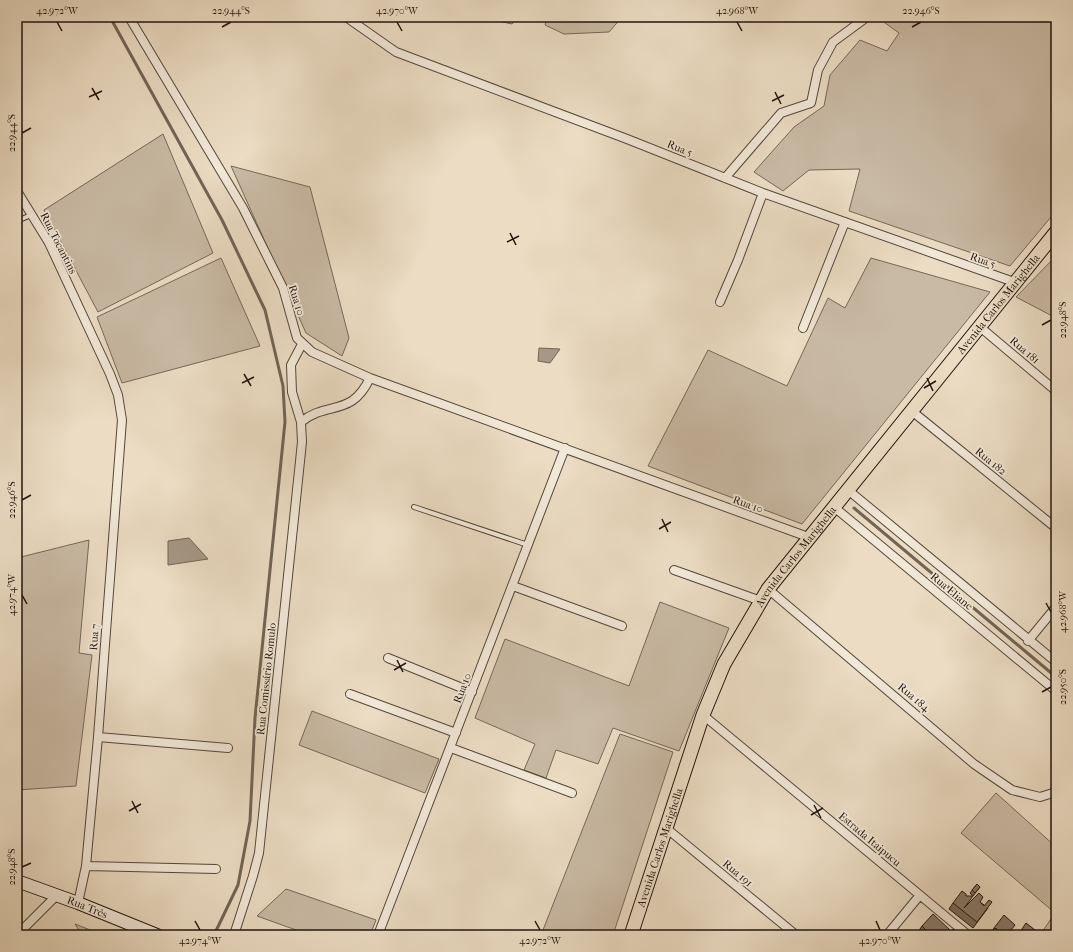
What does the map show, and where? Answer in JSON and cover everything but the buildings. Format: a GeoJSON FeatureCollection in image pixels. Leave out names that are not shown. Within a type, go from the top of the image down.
{"type":"FeatureCollection","features":[{"type":"Feature","properties":{"kind":"main road","name":"Avenida Carlos Marighella"},"geometry":{"type":"LineString","coordinates":[[631,935],[703,715],[724,664],[768,589],[913,412],[1014,282],[1056,232]]}},
{"type":"Feature","properties":{"kind":"main road","name":"Rua Três"},"geometry":{"type":"LineString","coordinates":[[17,881],[78,903],[157,935]]}},
{"type":"Feature","properties":{"kind":"street","name":"Rua 10"},"geometry":{"type":"LineString","coordinates":[[129,17],[243,208],[283,288],[297,338],[312,352],[370,378],[811,538]]}},
{"type":"Feature","properties":{"kind":"street","name":"Rua 5"},"geometry":{"type":"LineString","coordinates":[[346,17],[396,52],[763,193],[1014,282]]}},
{"type":"Feature","properties":{"kind":"street"},"geometry":{"type":"LineString","coordinates":[[725,178],[781,113],[811,103],[818,70],[833,42],[867,17]]}},
{"type":"Feature","properties":{"kind":"street","name":"Rua Tocantins"},"geometry":{"type":"LineString","coordinates":[[17,191],[49,243],[110,374]]}},
{"type":"Feature","properties":{"kind":"street"},"geometry":{"type":"LineString","coordinates":[[720,302],[738,260],[763,193]]}},
{"type":"Feature","properties":{"kind":"street"},"geometry":{"type":"LineString","coordinates":[[803,328],[845,222]]}},
{"type":"Feature","properties":{"kind":"street","name":"Rua 181"},"geometry":{"type":"LineString","coordinates":[[980,327],[1056,391]]}},
{"type":"Feature","properties":{"kind":"street","name":"Rua Comissário Romulo"},"geometry":{"type":"LineString","coordinates":[[234,935],[253,876],[261,832],[301,450],[301,422],[292,392],[291,370],[294,358],[302,344]]}},
{"type":"Feature","properties":{"kind":"street","name":"Rua 7"},"geometry":{"type":"LineString","coordinates":[[78,903],[86,866],[98,737],[122,426],[118,395],[110,374]]}},
{"type":"Feature","properties":{"kind":"street"},"geometry":{"type":"LineString","coordinates":[[301,422],[314,413],[341,407],[353,402],[363,391],[370,378]]}},
{"type":"Feature","properties":{"kind":"street","name":"Rua 182"},"geometry":{"type":"LineString","coordinates":[[913,412],[1056,528]]}},
{"type":"Feature","properties":{"kind":"street","name":"Rua 10"},"geometry":{"type":"LineString","coordinates":[[378,935],[565,448]]}},
{"type":"Feature","properties":{"kind":"street","name":"Rua Eliane"},"geometry":{"type":"LineString","coordinates":[[848,490],[1028,641],[1056,662]]}},
{"type":"Feature","properties":{"kind":"street","name":"Rua Eliane"},"geometry":{"type":"LineString","coordinates":[[834,507],[1056,691]]}},
{"type":"Feature","properties":{"kind":"street"},"geometry":{"type":"LineString","coordinates":[[674,570],[761,601]]}},
{"type":"Feature","properties":{"kind":"street"},"geometry":{"type":"LineString","coordinates":[[513,586],[622,626]]}},
{"type":"Feature","properties":{"kind":"street","name":"Rua 184"},"geometry":{"type":"LineString","coordinates":[[768,589],[974,764],[1012,790],[1040,797],[1056,792]]}},
{"type":"Feature","properties":{"kind":"street"},"geometry":{"type":"LineString","coordinates":[[1028,641],[1056,607]]}},
{"type":"Feature","properties":{"kind":"street"},"geometry":{"type":"LineString","coordinates":[[388,658],[472,692]]}},
{"type":"Feature","properties":{"kind":"street"},"geometry":{"type":"LineString","coordinates":[[350,694],[456,733]]}},
{"type":"Feature","properties":{"kind":"street","name":"Estrada Itaipucu"},"geometry":{"type":"LineString","coordinates":[[703,715],[968,935]]}},
{"type":"Feature","properties":{"kind":"street"},"geometry":{"type":"LineString","coordinates":[[98,737],[228,748]]}},
{"type":"Feature","properties":{"kind":"street"},"geometry":{"type":"LineString","coordinates":[[450,748],[572,793]]}},
{"type":"Feature","properties":{"kind":"street","name":"Rua 191"},"geometry":{"type":"LineString","coordinates":[[666,828],[796,935]]}},
{"type":"Feature","properties":{"kind":"street"},"geometry":{"type":"LineString","coordinates":[[86,866],[216,869]]}},
{"type":"Feature","properties":{"kind":"street"},"geometry":{"type":"LineString","coordinates":[[17,935],[57,895]]}},
{"type":"Feature","properties":{"kind":"street"},"geometry":{"type":"LineString","coordinates":[[887,935],[920,895]]}},
{"type":"Feature","properties":{"kind":"lane"},"geometry":{"type":"LineString","coordinates":[[17,221],[32,214]]}},
{"type":"Feature","properties":{"kind":"lane"},"geometry":{"type":"LineString","coordinates":[[414,507],[528,545]]}},
{"type":"Feature","properties":{"kind":"shaded area"},"geometry":{"type":"Polygon","coordinates":[[[490,17],[518,17],[512,24],[493,20],[490,17]]]}},
{"type":"Feature","properties":{"kind":"shaded area"},"geometry":{"type":"Polygon","coordinates":[[[547,17],[622,17],[609,32],[564,34],[545,25],[547,17]]]}},
{"type":"Feature","properties":{"kind":"shaded area"},"geometry":{"type":"Polygon","coordinates":[[[882,17],[1056,17],[1056,211],[1010,266],[849,211],[860,169],[809,170],[783,191],[754,172],[794,127],[824,106],[830,75],[860,40],[887,51],[899,33],[881,20],[882,17]]]}},
{"type":"Feature","properties":{"kind":"shaded area"},"geometry":{"type":"Polygon","coordinates":[[[163,134],[213,253],[98,312],[44,210],[163,134]]]}},
{"type":"Feature","properties":{"kind":"shaded area"},"geometry":{"type":"Polygon","coordinates":[[[231,166],[310,187],[349,338],[342,356],[306,333],[231,166]]]}},
{"type":"Feature","properties":{"kind":"shaded area"},"geometry":{"type":"Polygon","coordinates":[[[1056,256],[1056,318],[1016,297],[1056,256]]]}},
{"type":"Feature","properties":{"kind":"shaded area"},"geometry":{"type":"Polygon","coordinates":[[[221,258],[260,346],[122,383],[97,317],[221,258]]]}},
{"type":"Feature","properties":{"kind":"shaded area"},"geometry":{"type":"Polygon","coordinates":[[[871,258],[990,292],[802,524],[648,466],[708,350],[787,386],[828,298],[845,308],[871,258]]]}},
{"type":"Feature","properties":{"kind":"shaded area"},"geometry":{"type":"Polygon","coordinates":[[[539,348],[560,349],[550,363],[538,361],[539,348]]]}},
{"type":"Feature","properties":{"kind":"shaded area"},"geometry":{"type":"Polygon","coordinates":[[[189,538],[208,559],[168,565],[168,541],[189,538]]]}},
{"type":"Feature","properties":{"kind":"shaded area"},"geometry":{"type":"Polygon","coordinates":[[[89,540],[79,653],[92,655],[76,786],[17,790],[17,558],[89,540]]]}},
{"type":"Feature","properties":{"kind":"shaded area"},"geometry":{"type":"Polygon","coordinates":[[[660,602],[729,628],[679,751],[613,728],[598,764],[556,750],[546,778],[524,770],[535,744],[475,718],[505,639],[629,686],[660,602]]]}},
{"type":"Feature","properties":{"kind":"shaded area"},"geometry":{"type":"Polygon","coordinates":[[[312,711],[439,759],[425,793],[299,745],[312,711]]]}},
{"type":"Feature","properties":{"kind":"shaded area"},"geometry":{"type":"Polygon","coordinates":[[[620,734],[673,752],[613,935],[541,935],[620,734]]]}},
{"type":"Feature","properties":{"kind":"shaded area"},"geometry":{"type":"Polygon","coordinates":[[[996,793],[1056,847],[1056,935],[1040,935],[1055,913],[961,833],[996,793]]]}},
{"type":"Feature","properties":{"kind":"shaded area"},"geometry":{"type":"Polygon","coordinates":[[[286,889],[376,920],[370,935],[310,935],[257,916],[286,889]]]}},
{"type":"Feature","properties":{"kind":"shaded area"},"geometry":{"type":"Polygon","coordinates":[[[75,924],[103,935],[82,935],[75,924]]]}},
{"type":"Feature","properties":{"kind":"waterway"},"geometry":{"type":"LineString","coordinates":[[110,17],[222,220],[265,310],[283,386],[285,422],[255,718],[250,821],[238,885],[214,935]]}},
{"type":"Feature","properties":{"kind":"waterway"},"geometry":{"type":"LineString","coordinates":[[854,508],[1056,677]]}}]}
